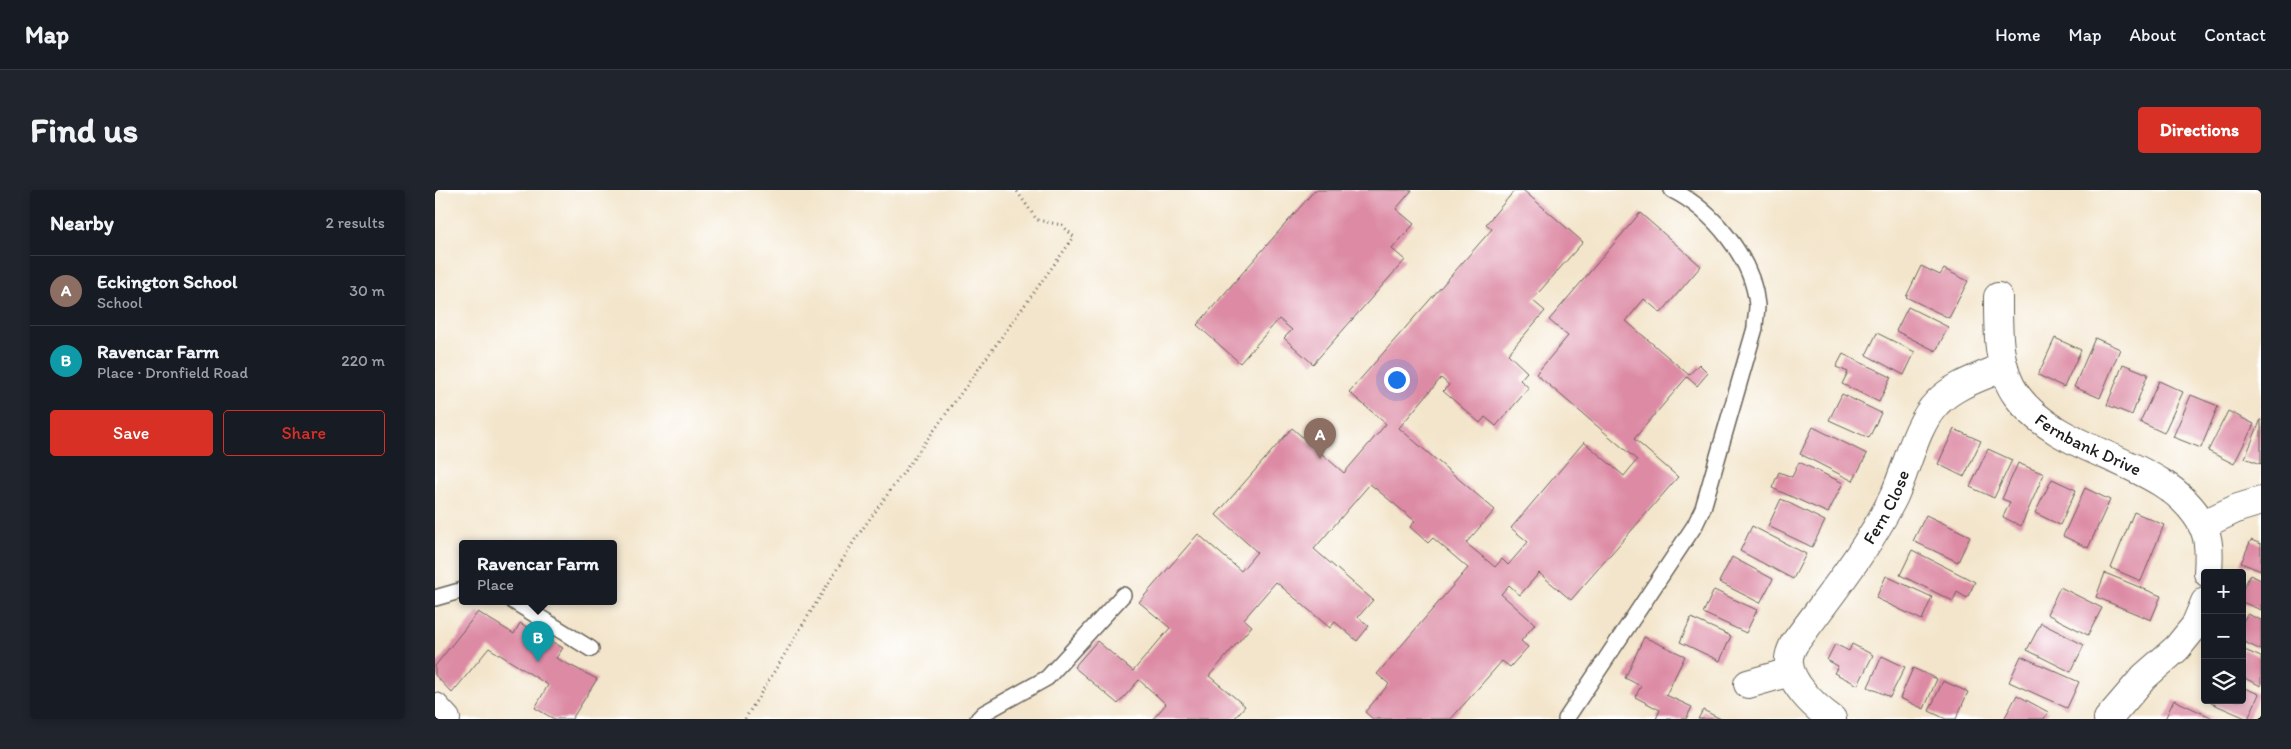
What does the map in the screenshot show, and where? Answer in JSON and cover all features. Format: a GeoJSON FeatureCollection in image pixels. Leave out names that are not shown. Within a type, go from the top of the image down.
{"type":"FeatureCollection","features":[{"type":"Feature","properties":{"kind":"street","name":"Fernbank Drive"},"geometry":{"type":"LineString","coordinates":[[1997,297],[1998,331],[2004,367],[2017,396],[2037,417],[2073,442],[2163,484],[2186,503],[2202,526],[2209,549],[2208,569]]}},
{"type":"Feature","properties":{"kind":"street","name":"Fern Close"},"geometry":{"type":"LineString","coordinates":[[1790,672],[1789,658],[1794,644],[1875,529],[1894,495],[1923,424],[1935,404],[1952,390],[2004,367]]}},
{"type":"Feature","properties":{"kind":"street"},"geometry":{"type":"LineString","coordinates":[[2202,526],[2238,508],[2261,501]]}},
{"type":"Feature","properties":{"kind":"street"},"geometry":{"type":"LineString","coordinates":[[2108,719],[2144,677],[2177,648],[2195,626],[2201,612]]}},
{"type":"Feature","properties":{"kind":"street"},"geometry":{"type":"LineString","coordinates":[[1748,684],[1790,672],[1801,688],[1832,719]]}},
{"type":"Feature","properties":{"kind":"street"},"geometry":{"type":"LineString","coordinates":[[435,707],[446,719]]}},
{"type":"Feature","properties":{"kind":"lane"},"geometry":{"type":"LineString","coordinates":[[1566,719],[1695,525],[1703,508],[1755,328],[1757,304],[1749,276],[1733,244],[1713,219],[1690,199],[1672,190]]}},
{"type":"Feature","properties":{"kind":"lane"},"geometry":{"type":"LineString","coordinates":[[435,598],[459,591]]}},
{"type":"Feature","properties":{"kind":"lane"},"geometry":{"type":"LineString","coordinates":[[977,719],[984,713],[1047,678],[1123,595]]}},
{"type":"Feature","properties":{"kind":"lane"},"geometry":{"type":"LineString","coordinates":[[520,605],[591,649]]}},
{"type":"Feature","properties":{"kind":"path"},"geometry":{"type":"LineString","coordinates":[[745,719],[856,538],[1074,237],[1063,225],[1037,220],[1016,190]]}},
{"type":"Feature","properties":{"kind":"building"},"geometry":{"type":"Polygon","coordinates":[[[1315,190],[1412,190],[1396,209],[1414,224],[1392,249],[1405,260],[1313,364],[1284,338],[1292,330],[1279,319],[1240,363],[1197,325],[1315,190]]]}},
{"type":"Feature","properties":{"kind":"building"},"geometry":{"type":"Polygon","coordinates":[[[1515,190],[1523,190],[1583,242],[1532,300],[1545,311],[1508,354],[1527,372],[1520,380],[1529,388],[1496,426],[1485,417],[1480,423],[1443,391],[1449,385],[1441,378],[1399,428],[1495,510],[1466,543],[1495,567],[1502,559],[1508,565],[1528,542],[1511,528],[1584,442],[1624,476],[1637,460],[1536,374],[1568,336],[1549,320],[1640,213],[1701,266],[1661,313],[1644,299],[1626,321],[1689,375],[1699,364],[1708,373],[1697,386],[1687,377],[1634,439],[1678,477],[1571,600],[1539,573],[1520,595],[1509,585],[1501,594],[1535,624],[1521,641],[1528,647],[1510,667],[1502,661],[1451,719],[1373,719],[1365,712],[1389,684],[1377,674],[1468,568],[1433,538],[1428,543],[1410,527],[1415,521],[1370,484],[1314,549],[1373,600],[1358,617],[1369,626],[1357,641],[1335,622],[1330,628],[1276,582],[1244,619],[1252,626],[1209,676],[1245,706],[1234,719],[1153,719],[1166,704],[1139,680],[1118,704],[1074,667],[1097,641],[1133,671],[1170,628],[1139,602],[1198,534],[1241,571],[1257,552],[1216,515],[1292,428],[1344,473],[1386,424],[1349,392],[1492,229],[1486,224],[1515,190]]]}},
{"type":"Feature","properties":{"kind":"building"},"geometry":{"type":"Polygon","coordinates":[[[1921,266],[1940,275],[1944,269],[1968,281],[1949,318],[1906,297],[1921,266]]]}},
{"type":"Feature","properties":{"kind":"building"},"geometry":{"type":"Polygon","coordinates":[[[1908,307],[1948,327],[1936,351],[1896,331],[1908,307]]]}},
{"type":"Feature","properties":{"kind":"building"},"geometry":{"type":"Polygon","coordinates":[[[1877,333],[1915,352],[1904,375],[1866,355],[1877,333]]]}},
{"type":"Feature","properties":{"kind":"building"},"geometry":{"type":"Polygon","coordinates":[[[2055,338],[2081,350],[2064,387],[2038,375],[2055,338]]]}},
{"type":"Feature","properties":{"kind":"building"},"geometry":{"type":"Polygon","coordinates":[[[2095,338],[2120,349],[2100,398],[2074,387],[2095,338]]]}},
{"type":"Feature","properties":{"kind":"building"},"geometry":{"type":"Polygon","coordinates":[[[1843,354],[1891,377],[1879,402],[1842,384],[1848,372],[1836,367],[1843,354]]]}},
{"type":"Feature","properties":{"kind":"building"},"geometry":{"type":"Polygon","coordinates":[[[2123,364],[2148,374],[2132,415],[2107,405],[2123,364]]]}},
{"type":"Feature","properties":{"kind":"building"},"geometry":{"type":"Polygon","coordinates":[[[2159,381],[2183,392],[2164,433],[2140,422],[2159,381]]]}},
{"type":"Feature","properties":{"kind":"building"},"geometry":{"type":"Polygon","coordinates":[[[1842,394],[1881,413],[1869,438],[1829,420],[1842,394]]]}},
{"type":"Feature","properties":{"kind":"building"},"geometry":{"type":"Polygon","coordinates":[[[2191,395],[2218,406],[2201,448],[2173,437],[2191,395]]]}},
{"type":"Feature","properties":{"kind":"building"},"geometry":{"type":"Polygon","coordinates":[[[2228,411],[2254,424],[2234,464],[2208,451],[2228,411]]]}},
{"type":"Feature","properties":{"kind":"building"},"geometry":{"type":"Polygon","coordinates":[[[2261,419],[2261,464],[2245,458],[2261,419]]]}},
{"type":"Feature","properties":{"kind":"building"},"geometry":{"type":"Polygon","coordinates":[[[1813,427],[1867,454],[1853,481],[1800,454],[1813,427]]]}},
{"type":"Feature","properties":{"kind":"building"},"geometry":{"type":"Polygon","coordinates":[[[1954,429],[1981,441],[1964,477],[1938,464],[1954,429]]]}},
{"type":"Feature","properties":{"kind":"building"},"geometry":{"type":"Polygon","coordinates":[[[1988,449],[2012,460],[1994,498],[1970,487],[1988,449]]]}},
{"type":"Feature","properties":{"kind":"building"},"geometry":{"type":"Polygon","coordinates":[[[1799,462],[1843,483],[1828,513],[1772,488],[1779,472],[1792,477],[1799,462]]]}},
{"type":"Feature","properties":{"kind":"building"},"geometry":{"type":"Polygon","coordinates":[[[2018,463],[2044,474],[2021,526],[2003,517],[2010,502],[2002,499],[2018,463]]]}},
{"type":"Feature","properties":{"kind":"building"},"geometry":{"type":"Polygon","coordinates":[[[2052,479],[2076,490],[2060,525],[2035,513],[2052,479]]]}},
{"type":"Feature","properties":{"kind":"building"},"geometry":{"type":"Polygon","coordinates":[[[2085,488],[2110,500],[2088,548],[2063,536],[2085,488]]]}},
{"type":"Feature","properties":{"kind":"building"},"geometry":{"type":"Polygon","coordinates":[[[1781,499],[1825,521],[1812,547],[1768,526],[1781,499]]]}},
{"type":"Feature","properties":{"kind":"building"},"geometry":{"type":"Polygon","coordinates":[[[2134,512],[2164,525],[2141,581],[2111,568],[2134,512]]]}},
{"type":"Feature","properties":{"kind":"building"},"geometry":{"type":"Polygon","coordinates":[[[1926,515],[1970,536],[1958,562],[1913,541],[1926,515]]]}},
{"type":"Feature","properties":{"kind":"building"},"geometry":{"type":"Polygon","coordinates":[[[1752,526],[1806,554],[1793,579],[1740,551],[1752,526]]]}},
{"type":"Feature","properties":{"kind":"building"},"geometry":{"type":"Polygon","coordinates":[[[2251,540],[2261,544],[2261,571],[2241,563],[2251,540]]]}},
{"type":"Feature","properties":{"kind":"building"},"geometry":{"type":"Polygon","coordinates":[[[1912,550],[1975,582],[1967,598],[1957,592],[1953,601],[1900,575],[1912,550]]]}},
{"type":"Feature","properties":{"kind":"building"},"geometry":{"type":"Polygon","coordinates":[[[1732,557],[1773,579],[1760,603],[1719,582],[1732,557]]]}},
{"type":"Feature","properties":{"kind":"building"},"geometry":{"type":"Polygon","coordinates":[[[2105,573],[2161,596],[2151,620],[2096,597],[2105,573]]]}},
{"type":"Feature","properties":{"kind":"building"},"geometry":{"type":"Polygon","coordinates":[[[2250,575],[2261,580],[2261,610],[2246,604],[2246,583],[2250,575]]]}},
{"type":"Feature","properties":{"kind":"building"},"geometry":{"type":"Polygon","coordinates":[[[1886,576],[1932,597],[1922,620],[1876,598],[1886,576]]]}},
{"type":"Feature","properties":{"kind":"building"},"geometry":{"type":"Polygon","coordinates":[[[2060,587],[2102,608],[2088,635],[2047,614],[2060,587]]]}},
{"type":"Feature","properties":{"kind":"building"},"geometry":{"type":"Polygon","coordinates":[[[1714,590],[1757,610],[1746,633],[1703,613],[1714,590]]]}},
{"type":"Feature","properties":{"kind":"building"},"geometry":{"type":"Polygon","coordinates":[[[478,612],[514,634],[520,623],[563,648],[556,658],[597,679],[572,719],[554,719],[535,708],[548,685],[489,648],[452,693],[435,675],[435,666],[478,612]]]}},
{"type":"Feature","properties":{"kind":"building"},"geometry":{"type":"Polygon","coordinates":[[[2247,614],[2261,620],[2261,650],[2246,643],[2247,614]]]}},
{"type":"Feature","properties":{"kind":"building"},"geometry":{"type":"Polygon","coordinates":[[[1691,618],[1731,636],[1720,661],[1680,642],[1691,618]]]}},
{"type":"Feature","properties":{"kind":"building"},"geometry":{"type":"Polygon","coordinates":[[[2041,623],[2084,645],[2071,672],[2027,650],[2041,623]]]}},
{"type":"Feature","properties":{"kind":"building"},"geometry":{"type":"Polygon","coordinates":[[[1644,637],[1685,656],[1666,695],[1692,707],[1686,719],[1656,719],[1660,710],[1635,697],[1641,686],[1625,678],[1644,637]]]}},
{"type":"Feature","properties":{"kind":"building"},"geometry":{"type":"Polygon","coordinates":[[[1835,644],[1849,651],[1852,644],[1873,655],[1858,685],[1834,673],[1838,666],[1827,660],[1835,644]]]}},
{"type":"Feature","properties":{"kind":"building"},"geometry":{"type":"Polygon","coordinates":[[[2246,651],[2261,657],[2261,686],[2246,679],[2246,651]]]}},
{"type":"Feature","properties":{"kind":"building"},"geometry":{"type":"Polygon","coordinates":[[[1882,656],[1905,667],[1890,697],[1868,687],[1882,656]]]}},
{"type":"Feature","properties":{"kind":"building"},"geometry":{"type":"Polygon","coordinates":[[[2021,656],[2079,682],[2067,708],[2009,682],[2021,656]]]}},
{"type":"Feature","properties":{"kind":"building"},"geometry":{"type":"Polygon","coordinates":[[[1913,668],[1937,679],[1924,709],[1900,698],[1913,668]]]}},
{"type":"Feature","properties":{"kind":"building"},"geometry":{"type":"Polygon","coordinates":[[[1943,681],[1968,692],[1956,719],[1946,719],[1929,711],[1943,681]]]}},
{"type":"Feature","properties":{"kind":"building"},"geometry":{"type":"Polygon","coordinates":[[[2246,689],[2259,694],[2248,719],[2213,704],[2246,704],[2246,689]]]}},
{"type":"Feature","properties":{"kind":"building"},"geometry":{"type":"Polygon","coordinates":[[[2017,695],[2048,712],[2044,719],[2004,719],[2017,695]]]}},
{"type":"Feature","properties":{"kind":"building"},"geometry":{"type":"Polygon","coordinates":[[[2174,700],[2215,719],[2165,719],[2174,700]]]}},
{"type":"Feature","properties":{"kind":"building"},"geometry":{"type":"Polygon","coordinates":[[[1703,710],[1721,719],[1698,719],[1703,710]]]}},
{"type":"Feature","properties":{"kind":"place","name":"Eckington School"},"geometry":{"type":"Point","coordinates":[1320,459]}},
{"type":"Feature","properties":{"kind":"place","name":"Ravencar Farm"},"geometry":{"type":"Point","coordinates":[538,662]}}]}
